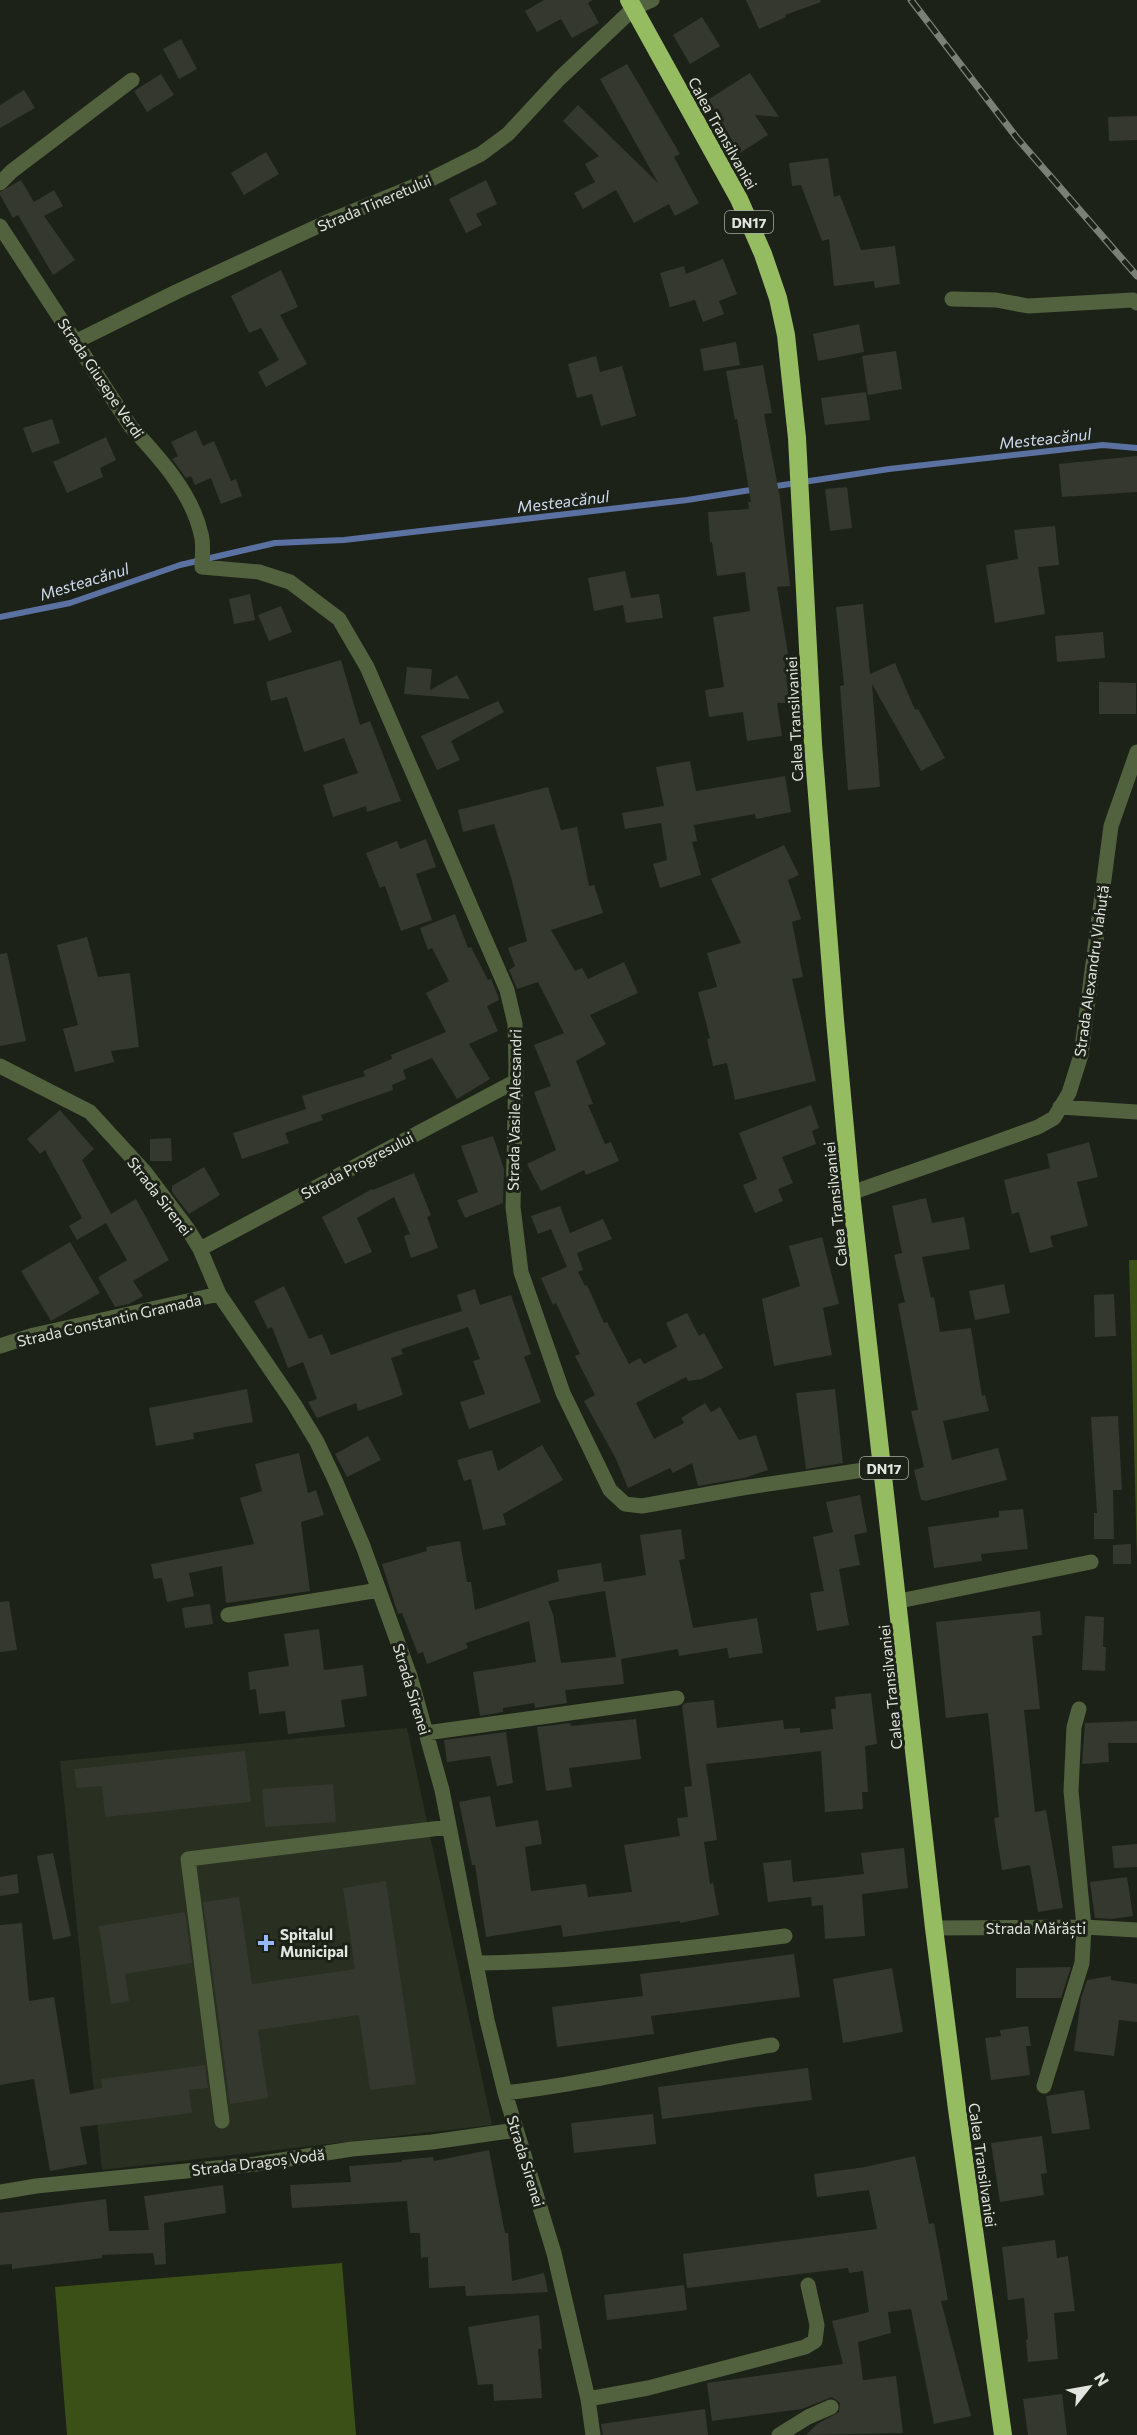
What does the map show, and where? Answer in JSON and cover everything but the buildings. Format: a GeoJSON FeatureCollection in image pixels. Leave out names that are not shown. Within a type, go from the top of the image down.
{"type":"FeatureCollection","features":[{"type":"Feature","properties":{"kind":"highway","name":"Calea Transilvaniei"},"geometry":{"type":"LineString","coordinates":[[632,4],[739,199],[763,254],[778,298],[786,335],[793,385],[799,468],[813,744],[851,1193],[884,1467],[934,1928],[1003,2435]]}},
{"type":"Feature","properties":{"kind":"street","name":"Strada Tineretului"},"geometry":{"type":"LineString","coordinates":[[75,342],[306,232],[427,181],[481,154],[508,135],[632,4],[652,0]]}},
{"type":"Feature","properties":{"kind":"street"},"geometry":{"type":"LineString","coordinates":[[0,183],[12,171],[132,80]]}},
{"type":"Feature","properties":{"kind":"street","name":"Strada Giusepe Verdi"},"geometry":{"type":"LineString","coordinates":[[0,226],[131,427],[158,456],[195,511],[202,537],[202,567]]}},
{"type":"Feature","properties":{"kind":"street"},"geometry":{"type":"LineString","coordinates":[[952,299],[996,300],[1028,306],[1133,300],[1137,303]]}},
{"type":"Feature","properties":{"kind":"street","name":"Strada Vasile Alecsandri"},"geometry":{"type":"LineString","coordinates":[[202,567],[259,572],[290,582],[339,620],[367,667],[500,970],[515,1024],[513,1207],[520,1272],[563,1393],[610,1490],[625,1504],[642,1506],[742,1488],[884,1467]]}},
{"type":"Feature","properties":{"kind":"street","name":"Strada Alexandru Vlahuță"},"geometry":{"type":"LineString","coordinates":[[851,1193],[1038,1127],[1054,1118],[1069,1093],[1081,1055],[1111,825],[1137,752]]}},
{"type":"Feature","properties":{"kind":"street","name":"Strada Sirenei"},"geometry":{"type":"LineString","coordinates":[[0,1066],[90,1112],[145,1172],[200,1249],[219,1294],[271,1368],[317,1442],[335,1480],[410,1676],[442,1790],[476,1963],[505,2093],[554,2253],[588,2399],[593,2435]]}},
{"type":"Feature","properties":{"kind":"street","name":"Strada Progresului"},"geometry":{"type":"LineString","coordinates":[[200,1249],[514,1082]]}},
{"type":"Feature","properties":{"kind":"street"},"geometry":{"type":"LineString","coordinates":[[1060,1107],[1137,1112]]}},
{"type":"Feature","properties":{"kind":"street","name":"Strada Constantin Gramada"},"geometry":{"type":"LineString","coordinates":[[0,1346],[57,1330],[219,1294]]}},
{"type":"Feature","properties":{"kind":"street"},"geometry":{"type":"LineString","coordinates":[[899,1602],[1091,1562]]}},
{"type":"Feature","properties":{"kind":"street"},"geometry":{"type":"LineString","coordinates":[[228,1615],[379,1590]]}},
{"type":"Feature","properties":{"kind":"street"},"geometry":{"type":"LineString","coordinates":[[426,1733],[677,1698]]}},
{"type":"Feature","properties":{"kind":"street"},"geometry":{"type":"LineString","coordinates":[[1044,2086],[1082,1963],[1084,1927],[1071,1791],[1072,1750],[1079,1709]]}},
{"type":"Feature","properties":{"kind":"street"},"geometry":{"type":"LineString","coordinates":[[222,2121],[188,1859],[449,1827]]}},
{"type":"Feature","properties":{"kind":"street","name":"Strada Mărăști"},"geometry":{"type":"LineString","coordinates":[[934,1928],[1084,1927],[1137,1930]]}},
{"type":"Feature","properties":{"kind":"street"},"geometry":{"type":"LineString","coordinates":[[476,1963],[524,1963],[627,1954],[785,1935]]}},
{"type":"Feature","properties":{"kind":"street"},"geometry":{"type":"LineString","coordinates":[[505,2093],[772,2045]]}},
{"type":"Feature","properties":{"kind":"street","name":"Strada Dragoș Vodă"},"geometry":{"type":"LineString","coordinates":[[0,2192],[36,2186],[256,2164],[352,2149],[432,2142],[516,2130]]}},
{"type":"Feature","properties":{"kind":"street"},"geometry":{"type":"LineString","coordinates":[[588,2399],[648,2388],[805,2347],[815,2341],[817,2325],[808,2285]]}},
{"type":"Feature","properties":{"kind":"street"},"geometry":{"type":"LineString","coordinates":[[779,2435],[788,2428],[831,2407]]}},
{"type":"Feature","properties":{"kind":"shaded area","name":"Spitalul Municipal"},"geometry":{"type":"Polygon","coordinates":[[[407,1728],[492,2125],[102,2170],[60,1761],[407,1728]]]}},
{"type":"Feature","properties":{"kind":"green space"},"geometry":{"type":"Polygon","coordinates":[[[1129,1260],[1137,1260],[1137,1558],[1129,1260]]]}},
{"type":"Feature","properties":{"kind":"green space"},"geometry":{"type":"Polygon","coordinates":[[[342,2263],[356,2435],[67,2435],[55,2287],[342,2263]]]}},
{"type":"Feature","properties":{"kind":"waterway","name":"Mesteacănul"},"geometry":{"type":"LineString","coordinates":[[770,487],[889,469],[1103,445],[1137,448]]}},
{"type":"Feature","properties":{"kind":"waterway","name":"Mesteacănul"},"geometry":{"type":"LineString","coordinates":[[0,617],[70,603],[180,565],[275,543],[344,540],[687,500],[757,489]]}},
{"type":"Feature","properties":{"kind":"railway"},"geometry":{"type":"LineString","coordinates":[[911,0],[1017,138],[1137,276]]}},
{"type":"Feature","properties":{"kind":"place","name":"Spitalul Municipal"},"geometry":{"type":"Point","coordinates":[266,1943]}}]}
